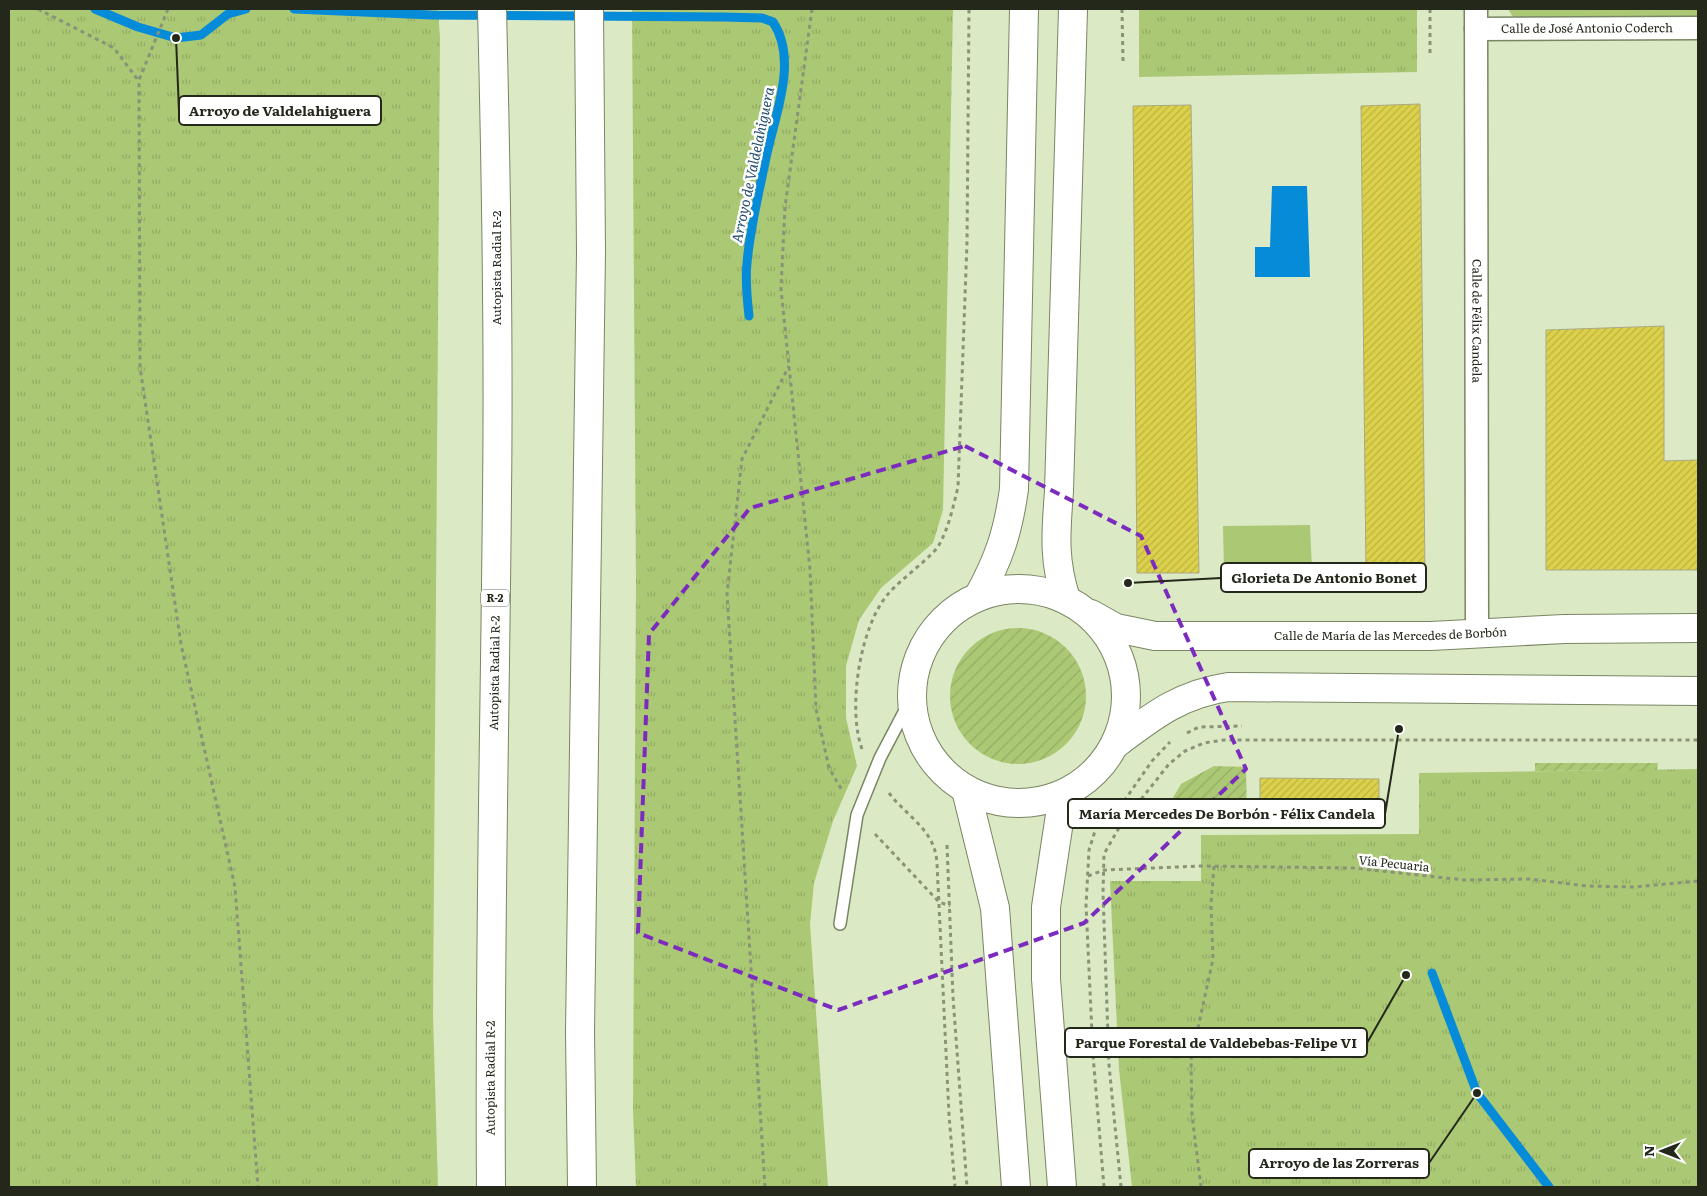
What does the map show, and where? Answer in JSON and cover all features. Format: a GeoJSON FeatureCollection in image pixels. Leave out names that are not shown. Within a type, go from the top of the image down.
{"type":"FeatureCollection","features":[{"type":"Feature","properties":{"kind":"main road","name":"Autopista Radial R-2"},"geometry":{"type":"LineString","coordinates":[[491,1187],[490,985],[497,492],[497,182],[492,9]]}},
{"type":"Feature","properties":{"kind":"main road"},"geometry":{"type":"LineString","coordinates":[[582,1187],[580,1032],[591,254],[589,9]]}},
{"type":"Feature","properties":{"kind":"main road"},"geometry":{"type":"LineString","coordinates":[[978,597],[994,568],[1002,547],[1009,524],[1014,489],[1024,9]]}},
{"type":"Feature","properties":{"kind":"main road"},"geometry":{"type":"LineString","coordinates":[[1073,9],[1059,481],[1055,550],[1059,577],[1077,606],[1107,638],[1121,668],[1126,705],[1118,743]]}},
{"type":"Feature","properties":{"kind":"main road","name":"Calle de María de las Mercedes de Borbón"},"geometry":{"type":"LineString","coordinates":[[1118,743],[1091,777],[1063,795],[1030,803],[997,802],[966,790],[945,774],[928,753],[917,728],[912,697],[917,666],[930,637],[951,613],[978,597],[1007,589],[1030,590],[1077,606],[1116,628],[1155,636],[1477,635],[1564,629],[1698,628]]}},
{"type":"Feature","properties":{"kind":"main road"},"geometry":{"type":"LineString","coordinates":[[1118,743],[1166,707],[1194,694],[1228,687],[1698,692]]}},
{"type":"Feature","properties":{"kind":"main road"},"geometry":{"type":"LineString","coordinates":[[966,790],[995,908],[1016,1187]]}},
{"type":"Feature","properties":{"kind":"main road"},"geometry":{"type":"LineString","coordinates":[[1062,1187],[1046,979],[1046,907],[1063,795]]}},
{"type":"Feature","properties":{"kind":"street","name":"Calle de José Antonio Coderch"},"geometry":{"type":"LineString","coordinates":[[1476,19],[1698,28]]}},
{"type":"Feature","properties":{"kind":"street","name":"Calle de Félix Candela"},"geometry":{"type":"LineString","coordinates":[[1476,19],[1477,635]]}},
{"type":"Feature","properties":{"kind":"lane"},"geometry":{"type":"LineString","coordinates":[[840,924],[857,815],[873,772],[912,697]]}},
{"type":"Feature","properties":{"kind":"path"},"geometry":{"type":"LineString","coordinates":[[38,9],[114,48],[139,80]]}},
{"type":"Feature","properties":{"kind":"path"},"geometry":{"type":"LineString","coordinates":[[168,9],[139,80],[140,367],[182,644],[235,887],[258,1187]]}},
{"type":"Feature","properties":{"kind":"path"},"geometry":{"type":"LineString","coordinates":[[812,9],[785,206],[781,289],[810,569],[816,709],[829,768],[857,815],[939,902],[950,906]]}},
{"type":"Feature","properties":{"kind":"path"},"geometry":{"type":"LineString","coordinates":[[955,1187],[949,1116],[939,902],[934,848],[922,828],[897,805],[873,772],[861,747],[856,707],[858,670],[870,624],[888,594],[938,547],[948,526],[958,487],[967,242],[969,9]]}},
{"type":"Feature","properties":{"kind":"path"},"geometry":{"type":"LineString","coordinates":[[1122,9],[1123,61]]}},
{"type":"Feature","properties":{"kind":"path"},"geometry":{"type":"LineString","coordinates":[[1430,9],[1430,56]]}},
{"type":"Feature","properties":{"kind":"path"},"geometry":{"type":"LineString","coordinates":[[765,1187],[727,594],[742,459],[789,366]]}},
{"type":"Feature","properties":{"kind":"path"},"geometry":{"type":"LineString","coordinates":[[1181,736],[1199,727],[1242,726]]}},
{"type":"Feature","properties":{"kind":"path"},"geometry":{"type":"LineString","coordinates":[[1104,1187],[1093,1046],[1086,905],[1089,850],[1096,828],[1122,804],[1152,761],[1172,740]]}},
{"type":"Feature","properties":{"kind":"path"},"geometry":{"type":"LineString","coordinates":[[1121,1187],[1109,1065],[1104,854],[1111,840],[1153,783],[1169,764],[1185,750],[1204,743],[1224,740],[1698,740]]}},
{"type":"Feature","properties":{"kind":"path"},"geometry":{"type":"LineString","coordinates":[[947,845],[953,997],[967,1187]]}},
{"type":"Feature","properties":{"kind":"path"},"geometry":{"type":"LineString","coordinates":[[1201,1187],[1192,1115],[1190,1060],[1213,959],[1211,904],[1214,866]]}},
{"type":"Feature","properties":{"kind":"path","name":"Vía Pecuaria"},"geometry":{"type":"LineString","coordinates":[[1088,876],[1104,870],[1214,866],[1353,868],[1465,880],[1529,878],[1588,886],[1634,887],[1698,881]]}},
{"type":"Feature","properties":{"kind":"highlighted area"},"geometry":{"type":"Polygon","coordinates":[[[965,446],[1141,536],[1246,769],[1084,923],[838,1010],[638,933],[649,634],[750,508],[965,446]]]}},
{"type":"Feature","properties":{"kind":"green space"},"geometry":{"type":"Polygon","coordinates":[[[9,9],[438,9],[440,38],[433,1014],[438,1187],[9,1187],[9,9]]]}},
{"type":"Feature","properties":{"kind":"green space"},"geometry":{"type":"Polygon","coordinates":[[[632,9],[953,9],[943,510],[933,543],[881,588],[859,620],[846,666],[846,718],[857,766],[833,821],[814,883],[810,924],[828,1187],[636,1187],[633,1110],[636,581],[632,9]]]}},
{"type":"Feature","properties":{"kind":"green space"},"geometry":{"type":"Polygon","coordinates":[[[1139,9],[1417,9],[1417,72],[1139,77],[1139,9]]]}},
{"type":"Feature","properties":{"kind":"green space"},"geometry":{"type":"Polygon","coordinates":[[[1508,9],[1698,9],[1698,18],[1514,19],[1508,9]]]}},
{"type":"Feature","properties":{"kind":"green space"},"geometry":{"type":"Polygon","coordinates":[[[1310,525],[1312,571],[1224,571],[1223,526],[1310,525]]]}},
{"type":"Feature","properties":{"kind":"green space"},"geometry":{"type":"Polygon","coordinates":[[[1018,628],[1044,633],[1066,648],[1081,670],[1086,696],[1081,722],[1066,744],[1044,759],[1018,764],[992,759],[970,744],[955,722],[950,696],[955,670],[970,648],[992,633],[1018,628]]]}},
{"type":"Feature","properties":{"kind":"green space"},"geometry":{"type":"Polygon","coordinates":[[[1535,763],[1658,763],[1657,770],[1535,771],[1535,763]]]}},
{"type":"Feature","properties":{"kind":"green space"},"geometry":{"type":"Polygon","coordinates":[[[1214,766],[1246,767],[1247,820],[1184,822],[1167,808],[1181,784],[1214,766]]]}},
{"type":"Feature","properties":{"kind":"green space"},"geometry":{"type":"Polygon","coordinates":[[[1698,769],[1698,1187],[1132,1187],[1119,1069],[1110,881],[1201,881],[1201,835],[1419,834],[1419,773],[1698,769]]]}},
{"type":"Feature","properties":{"kind":"water"},"geometry":{"type":"Polygon","coordinates":[[[1272,186],[1307,186],[1310,277],[1255,277],[1255,247],[1270,247],[1272,186]]]}},
{"type":"Feature","properties":{"kind":"building"},"geometry":{"type":"Polygon","coordinates":[[[1420,104],[1425,573],[1366,574],[1361,106],[1420,104]]]}},
{"type":"Feature","properties":{"kind":"building"},"geometry":{"type":"Polygon","coordinates":[[[1191,105],[1199,573],[1137,573],[1133,106],[1191,105]]]}},
{"type":"Feature","properties":{"kind":"building"},"geometry":{"type":"Polygon","coordinates":[[[1664,326],[1664,461],[1698,460],[1698,570],[1546,570],[1546,330],[1664,326]]]}},
{"type":"Feature","properties":{"kind":"building"},"geometry":{"type":"Polygon","coordinates":[[[1260,778],[1379,779],[1379,801],[1304,800],[1304,813],[1268,813],[1268,800],[1260,800],[1260,778]]]}},
{"type":"Feature","properties":{"kind":"waterway","name":"Arroyo de Valdelahiguera"},"geometry":{"type":"LineString","coordinates":[[95,9],[138,27],[176,38],[201,35],[228,14],[246,9]]}},
{"type":"Feature","properties":{"kind":"waterway","name":"Arroyo de Valdelahiguera"},"geometry":{"type":"LineString","coordinates":[[294,9],[431,15],[762,18],[773,22],[780,37],[784,54],[784,71],[779,107],[766,158],[750,237],[746,276],[749,316]]}},
{"type":"Feature","properties":{"kind":"waterway"},"geometry":{"type":"LineString","coordinates":[[1432,973],[1477,1093],[1549,1187]]}},
{"type":"Feature","properties":{"kind":"place","name":"Arroyo de Valdelahiguera"},"geometry":{"type":"Point","coordinates":[176,38]}},
{"type":"Feature","properties":{"kind":"place","name":"Glorieta De Antonio Bonet"},"geometry":{"type":"Point","coordinates":[1128,583]}},
{"type":"Feature","properties":{"kind":"place","name":"María Mercedes De Borbón - Félix Candela"},"geometry":{"type":"Point","coordinates":[1399,729]}},
{"type":"Feature","properties":{"kind":"place","name":"Parque Forestal de Valdebebas-Felipe VI"},"geometry":{"type":"Point","coordinates":[1406,975]}},
{"type":"Feature","properties":{"kind":"place","name":"Arroyo de las Zorreras"},"geometry":{"type":"Point","coordinates":[1477,1093]}}]}
